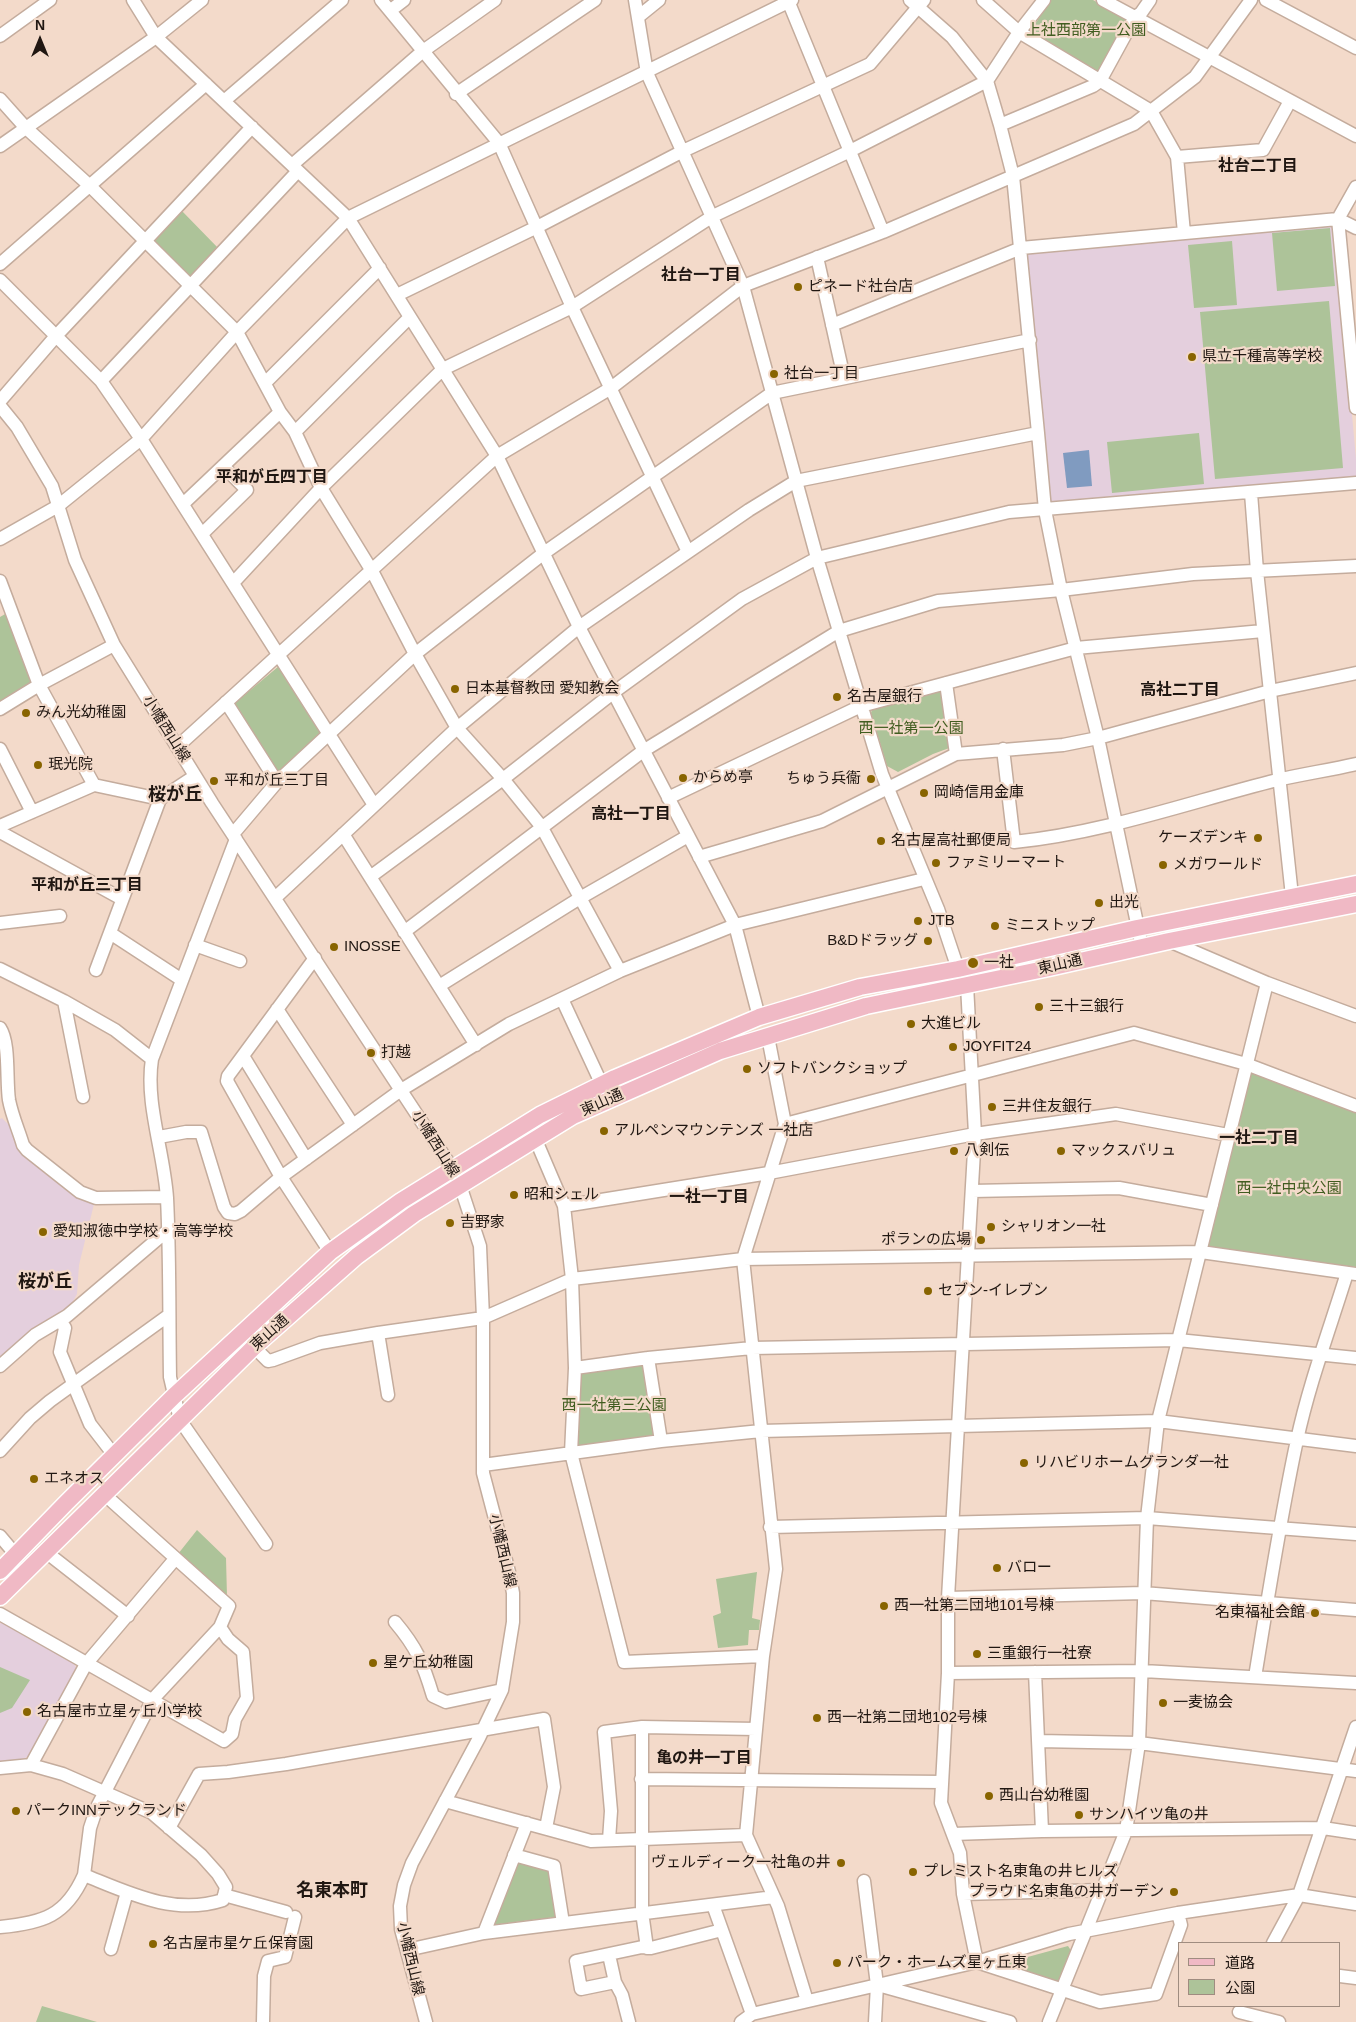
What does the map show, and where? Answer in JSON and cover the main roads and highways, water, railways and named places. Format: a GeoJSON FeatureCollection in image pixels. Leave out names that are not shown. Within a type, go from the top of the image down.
{"type":"FeatureCollection","features":[{"type":"Feature","properties":{"kind":"main road","name":"東山通"},"geometry":{"type":"LineString","coordinates":[[0,1571],[174,1396],[330,1252],[401,1201],[540,1115],[602,1085],[759,1017],[860,987],[958,969],[1138,928],[1356,884]]}},
{"type":"Feature","properties":{"kind":"main road","name":"東山通"},"geometry":{"type":"LineString","coordinates":[[0,1596],[254,1347],[357,1256],[414,1214],[573,1116],[720,1051],[866,1006],[1169,941],[1356,904]]}},
{"type":"Feature","properties":{"kind":"water"},"geometry":{"type":"Polygon","coordinates":[[[1089,450],[1092,486],[1067,488],[1063,453],[1089,450]]]}},
{"type":"Feature","properties":{"kind":"place","name":"ピネード社台店"},"geometry":{"type":"Point","coordinates":[798,287]}},
{"type":"Feature","properties":{"kind":"place","name":"県立千種高等学校"},"geometry":{"type":"Point","coordinates":[1192,357]}},
{"type":"Feature","properties":{"kind":"place","name":"社台一丁目"},"geometry":{"type":"Point","coordinates":[774,374]}},
{"type":"Feature","properties":{"kind":"place","name":"日本基督教団 愛知教会"},"geometry":{"type":"Point","coordinates":[455,689]}},
{"type":"Feature","properties":{"kind":"place","name":"名古屋銀行"},"geometry":{"type":"Point","coordinates":[837,697]}},
{"type":"Feature","properties":{"kind":"place","name":"みん光幼稚園"},"geometry":{"type":"Point","coordinates":[26,713]}},
{"type":"Feature","properties":{"kind":"place","name":"珉光院"},"geometry":{"type":"Point","coordinates":[38,765]}},
{"type":"Feature","properties":{"kind":"place","name":"からめ亭"},"geometry":{"type":"Point","coordinates":[683,778]}},
{"type":"Feature","properties":{"kind":"place","name":"ちゅう兵衞"},"geometry":{"type":"Point","coordinates":[871,779]}},
{"type":"Feature","properties":{"kind":"place","name":"平和が丘三丁目"},"geometry":{"type":"Point","coordinates":[214,781]}},
{"type":"Feature","properties":{"kind":"place","name":"岡崎信用金庫"},"geometry":{"type":"Point","coordinates":[924,793]}},
{"type":"Feature","properties":{"kind":"place","name":"ケーズデンキ"},"geometry":{"type":"Point","coordinates":[1258,838]}},
{"type":"Feature","properties":{"kind":"place","name":"名古屋高社郵便局"},"geometry":{"type":"Point","coordinates":[881,841]}},
{"type":"Feature","properties":{"kind":"place","name":"ファミリーマート"},"geometry":{"type":"Point","coordinates":[936,863]}},
{"type":"Feature","properties":{"kind":"place","name":"メガワールド"},"geometry":{"type":"Point","coordinates":[1163,865]}},
{"type":"Feature","properties":{"kind":"place","name":"出光"},"geometry":{"type":"Point","coordinates":[1099,903]}},
{"type":"Feature","properties":{"kind":"place","name":"JTB"},"geometry":{"type":"Point","coordinates":[918,921]}},
{"type":"Feature","properties":{"kind":"place","name":"ミニストップ"},"geometry":{"type":"Point","coordinates":[995,926]}},
{"type":"Feature","properties":{"kind":"place","name":"B&Dドラッグ"},"geometry":{"type":"Point","coordinates":[928,941]}},
{"type":"Feature","properties":{"kind":"place","name":"INOSSE"},"geometry":{"type":"Point","coordinates":[334,947]}},
{"type":"Feature","properties":{"kind":"place","name":"一社"},"geometry":{"type":"Point","coordinates":[973,963]}},
{"type":"Feature","properties":{"kind":"place","name":"三十三銀行"},"geometry":{"type":"Point","coordinates":[1039,1007]}},
{"type":"Feature","properties":{"kind":"place","name":"大進ビル"},"geometry":{"type":"Point","coordinates":[911,1024]}},
{"type":"Feature","properties":{"kind":"place","name":"JOYFIT24"},"geometry":{"type":"Point","coordinates":[953,1047]}},
{"type":"Feature","properties":{"kind":"place","name":"打越"},"geometry":{"type":"Point","coordinates":[371,1053]}},
{"type":"Feature","properties":{"kind":"place","name":"ソフトバンクショップ"},"geometry":{"type":"Point","coordinates":[747,1069]}},
{"type":"Feature","properties":{"kind":"place","name":"三井住友銀行"},"geometry":{"type":"Point","coordinates":[992,1107]}},
{"type":"Feature","properties":{"kind":"place","name":"アルペンマウンテンズ 一社店"},"geometry":{"type":"Point","coordinates":[604,1131]}},
{"type":"Feature","properties":{"kind":"place","name":"八剣伝"},"geometry":{"type":"Point","coordinates":[954,1151]}},
{"type":"Feature","properties":{"kind":"place","name":"マックスバリュ"},"geometry":{"type":"Point","coordinates":[1061,1151]}},
{"type":"Feature","properties":{"kind":"place","name":"昭和シェル"},"geometry":{"type":"Point","coordinates":[514,1195]}},
{"type":"Feature","properties":{"kind":"place","name":"吉野家"},"geometry":{"type":"Point","coordinates":[450,1223]}},
{"type":"Feature","properties":{"kind":"place","name":"シャリオン一社"},"geometry":{"type":"Point","coordinates":[991,1227]}},
{"type":"Feature","properties":{"kind":"place","name":"愛知淑徳中学校・高等学校"},"geometry":{"type":"Point","coordinates":[43,1232]}},
{"type":"Feature","properties":{"kind":"place","name":"ポランの広場"},"geometry":{"type":"Point","coordinates":[981,1240]}},
{"type":"Feature","properties":{"kind":"place","name":"セブン-イレブン"},"geometry":{"type":"Point","coordinates":[928,1291]}},
{"type":"Feature","properties":{"kind":"place","name":"リハビリホームグランダ一社"},"geometry":{"type":"Point","coordinates":[1024,1463]}},
{"type":"Feature","properties":{"kind":"place","name":"エネオス"},"geometry":{"type":"Point","coordinates":[34,1479]}},
{"type":"Feature","properties":{"kind":"place","name":"バロー"},"geometry":{"type":"Point","coordinates":[997,1568]}},
{"type":"Feature","properties":{"kind":"place","name":"西一社第二団地101号棟"},"geometry":{"type":"Point","coordinates":[884,1606]}},
{"type":"Feature","properties":{"kind":"place","name":"名東福祉会館"},"geometry":{"type":"Point","coordinates":[1315,1613]}},
{"type":"Feature","properties":{"kind":"place","name":"三重銀行一社寮"},"geometry":{"type":"Point","coordinates":[977,1654]}},
{"type":"Feature","properties":{"kind":"place","name":"星ケ丘幼稚園"},"geometry":{"type":"Point","coordinates":[373,1663]}},
{"type":"Feature","properties":{"kind":"place","name":"一麦協会"},"geometry":{"type":"Point","coordinates":[1163,1703]}},
{"type":"Feature","properties":{"kind":"place","name":"名古屋市立星ヶ丘小学校"},"geometry":{"type":"Point","coordinates":[27,1712]}},
{"type":"Feature","properties":{"kind":"place","name":"西一社第二団地102号棟"},"geometry":{"type":"Point","coordinates":[817,1718]}},
{"type":"Feature","properties":{"kind":"place","name":"西山台幼稚園"},"geometry":{"type":"Point","coordinates":[989,1796]}},
{"type":"Feature","properties":{"kind":"place","name":"パークINNテックランド"},"geometry":{"type":"Point","coordinates":[16,1811]}},
{"type":"Feature","properties":{"kind":"place","name":"サンハイツ亀の井"},"geometry":{"type":"Point","coordinates":[1079,1815]}},
{"type":"Feature","properties":{"kind":"place","name":"ヴェルディーク一社亀の井"},"geometry":{"type":"Point","coordinates":[841,1863]}},
{"type":"Feature","properties":{"kind":"place","name":"プレミスト名東亀の井ヒルズ"},"geometry":{"type":"Point","coordinates":[913,1872]}},
{"type":"Feature","properties":{"kind":"place","name":"プラウド名東亀の井ガーデン"},"geometry":{"type":"Point","coordinates":[1174,1892]}},
{"type":"Feature","properties":{"kind":"place","name":"名古屋市星ケ丘保育園"},"geometry":{"type":"Point","coordinates":[153,1944]}},
{"type":"Feature","properties":{"kind":"place","name":"パーク・ホームズ星ヶ丘東"},"geometry":{"type":"Point","coordinates":[837,1963]}},
{"type":"Feature","properties":{"kind":"district","name":"社台二丁目"},"geometry":{"type":"Point","coordinates":[1258,167]}},
{"type":"Feature","properties":{"kind":"district","name":"社台一丁目"},"geometry":{"type":"Point","coordinates":[701,276]}},
{"type":"Feature","properties":{"kind":"district","name":"平和が丘四丁目"},"geometry":{"type":"Point","coordinates":[272,478]}},
{"type":"Feature","properties":{"kind":"district","name":"高社二丁目"},"geometry":{"type":"Point","coordinates":[1180,691]}},
{"type":"Feature","properties":{"kind":"district","name":"桜が丘"},"geometry":{"type":"Point","coordinates":[175,795]}},
{"type":"Feature","properties":{"kind":"district","name":"高社一丁目"},"geometry":{"type":"Point","coordinates":[631,815]}},
{"type":"Feature","properties":{"kind":"district","name":"平和が丘三丁目"},"geometry":{"type":"Point","coordinates":[87,886]}},
{"type":"Feature","properties":{"kind":"district","name":"一社二丁目"},"geometry":{"type":"Point","coordinates":[1259,1139]}},
{"type":"Feature","properties":{"kind":"district","name":"一社一丁目"},"geometry":{"type":"Point","coordinates":[709,1198]}},
{"type":"Feature","properties":{"kind":"district","name":"桜が丘"},"geometry":{"type":"Point","coordinates":[45,1282]}},
{"type":"Feature","properties":{"kind":"district","name":"亀の井一丁目"},"geometry":{"type":"Point","coordinates":[704,1759]}},
{"type":"Feature","properties":{"kind":"district","name":"名東本町"},"geometry":{"type":"Point","coordinates":[332,1891]}},
{"type":"Feature","properties":{"kind":"park label","name":"上社西部第一公園"},"geometry":{"type":"Point","coordinates":[1086,31]}},
{"type":"Feature","properties":{"kind":"park label","name":"西一社第一公園"},"geometry":{"type":"Point","coordinates":[911,729]}},
{"type":"Feature","properties":{"kind":"park label","name":"西一社中央公園"},"geometry":{"type":"Point","coordinates":[1289,1189]}},
{"type":"Feature","properties":{"kind":"park label","name":"西一社第三公園"},"geometry":{"type":"Point","coordinates":[614,1406]}}]}
